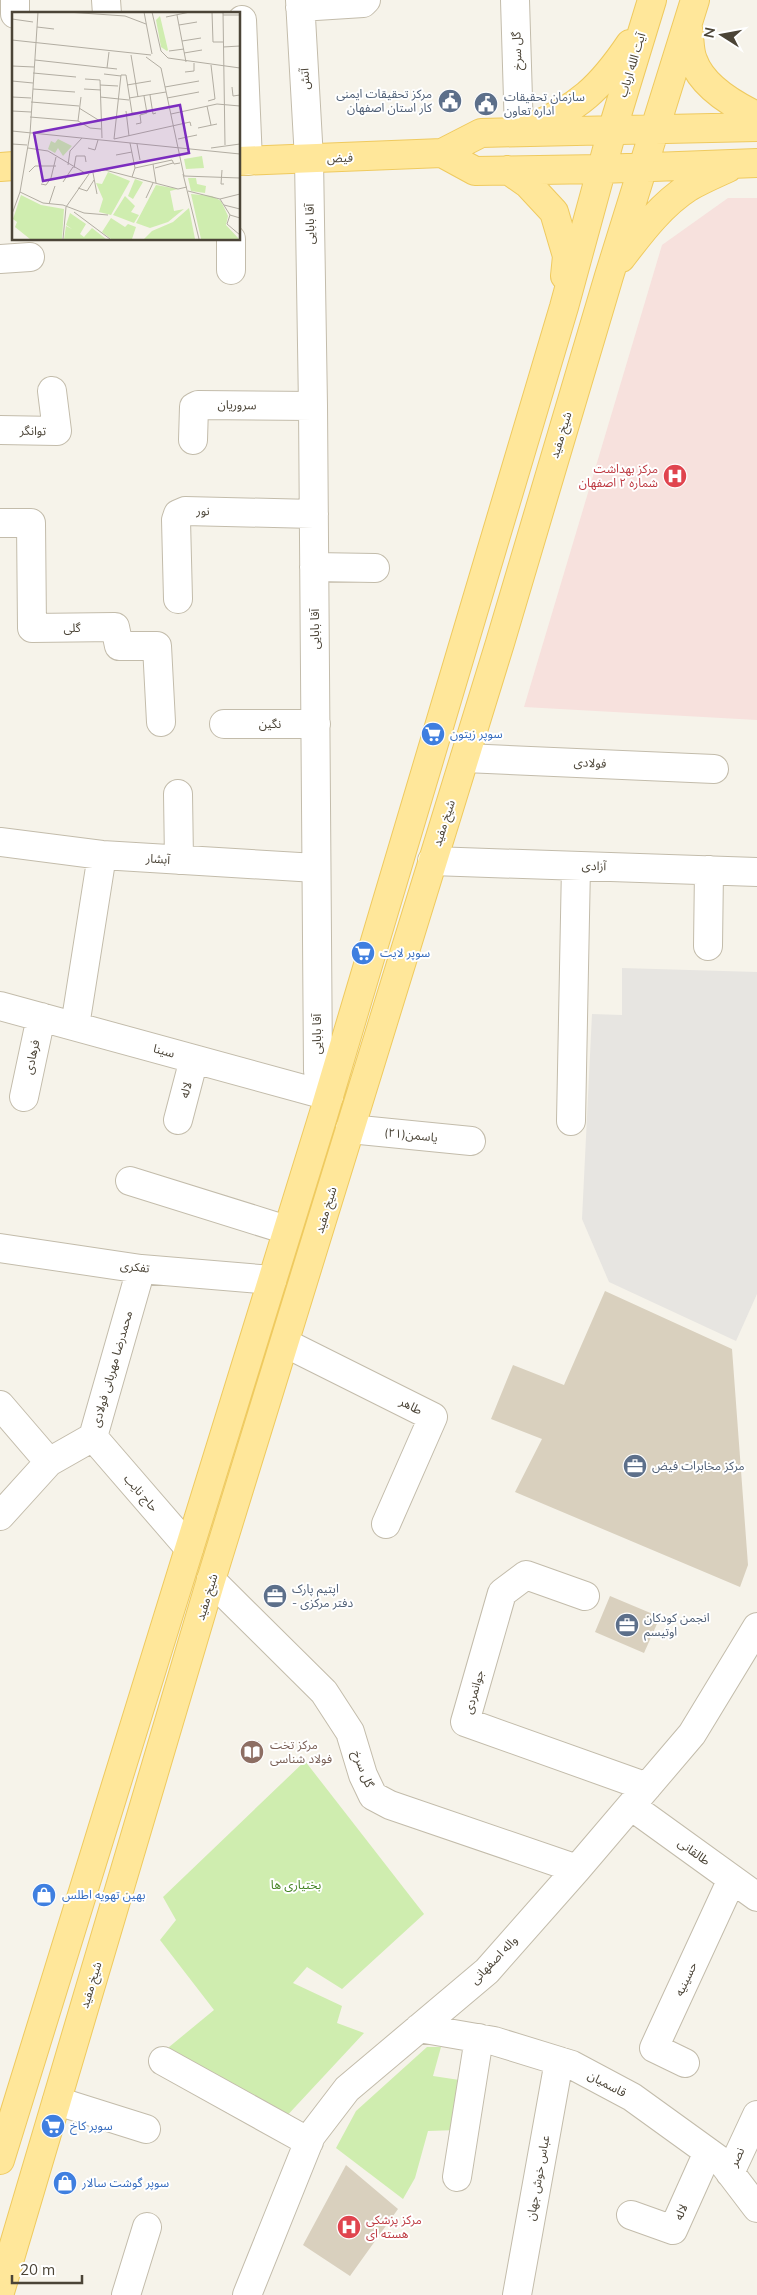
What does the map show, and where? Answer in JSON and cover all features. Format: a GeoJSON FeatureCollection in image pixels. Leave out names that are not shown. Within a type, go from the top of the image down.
{"type":"FeatureCollection","features":[{"type":"Feature","properties":{"kind":"main road"},"geometry":{"type":"LineString","coordinates":[[519,132],[552,119],[586,98],[611,73],[649,10]]}},
{"type":"Feature","properties":{"kind":"main road","name":"آیت الله ارباب"},"geometry":{"type":"LineString","coordinates":[[612,131],[649,10]]}},
{"type":"Feature","properties":{"kind":"main road"},"geometry":{"type":"LineString","coordinates":[[655,129],[691,13]]}},
{"type":"Feature","properties":{"kind":"main road"},"geometry":{"type":"LineString","coordinates":[[691,13],[693,60],[707,81],[737,107],[757,116]]}},
{"type":"Feature","properties":{"kind":"main road"},"geometry":{"type":"LineString","coordinates":[[442,153],[481,133],[757,127]]}},
{"type":"Feature","properties":{"kind":"main road","name":"شیخ مفید"},"geometry":{"type":"LineString","coordinates":[[0,2292],[211,1580],[465,758],[609,276],[655,129]]}},
{"type":"Feature","properties":{"kind":"main road"},"geometry":{"type":"LineString","coordinates":[[0,2160],[45,2020],[288,1230],[564,307],[612,131]]}},
{"type":"Feature","properties":{"kind":"main road"},"geometry":{"type":"LineString","coordinates":[[442,153],[475,171],[643,168],[748,163]]}},
{"type":"Feature","properties":{"kind":"main road","name":"فیض"},"geometry":{"type":"LineString","coordinates":[[243,161],[442,153]]}},
{"type":"Feature","properties":{"kind":"main road"},"geometry":{"type":"LineString","coordinates":[[609,276],[641,231],[666,204],[690,186],[748,163]]}},
{"type":"Feature","properties":{"kind":"main road"},"geometry":{"type":"LineString","coordinates":[[508,170],[528,184],[554,212],[567,256],[564,307]]}},
{"type":"Feature","properties":{"kind":"main road"},"geometry":{"type":"LineString","coordinates":[[480,586],[485,596],[495,601],[505,600],[514,594]]}},
{"type":"Feature","properties":{"kind":"main road"},"geometry":{"type":"LineString","coordinates":[[463,647],[472,638],[484,637],[493,644],[496,656]]}},
{"type":"Feature","properties":{"kind":"main road"},"geometry":{"type":"LineString","coordinates":[[61,1963],[68,1970],[77,1974],[87,1974],[96,1970]]}},
{"type":"Feature","properties":{"kind":"main road"},"geometry":{"type":"LineString","coordinates":[[45,2020],[53,2012],[65,2011],[74,2018],[78,2029]]}},
{"type":"Feature","properties":{"kind":"street"},"geometry":{"type":"LineString","coordinates":[[300,3],[363,3],[366,0]]}},
{"type":"Feature","properties":{"kind":"street","name":"گل سرخ"},"geometry":{"type":"LineString","coordinates":[[515,0],[519,132]]}},
{"type":"Feature","properties":{"kind":"street","name":"آتش"},"geometry":{"type":"LineString","coordinates":[[300,3],[309,159]]}},
{"type":"Feature","properties":{"kind":"street"},"geometry":{"type":"LineString","coordinates":[[242,20],[243,161]]}},
{"type":"Feature","properties":{"kind":"street","name":"آقا بابایی"},"geometry":{"type":"LineString","coordinates":[[309,159],[313,406],[318,1071],[328,1096]]}},
{"type":"Feature","properties":{"kind":"street"},"geometry":{"type":"LineString","coordinates":[[231,240],[231,270]]}},
{"type":"Feature","properties":{"kind":"street"},"geometry":{"type":"LineString","coordinates":[[0,259],[30,256]]}},
{"type":"Feature","properties":{"kind":"street","name":"توانگر"},"geometry":{"type":"LineString","coordinates":[[0,430],[57,431],[52,391]]}},
{"type":"Feature","properties":{"kind":"street","name":"سروریان"},"geometry":{"type":"LineString","coordinates":[[193,440],[192,413],[194,407],[198,405],[313,406]]}},
{"type":"Feature","properties":{"kind":"street","name":"نور"},"geometry":{"type":"LineString","coordinates":[[178,599],[176,520],[178,514],[185,511],[314,514]]}},
{"type":"Feature","properties":{"kind":"street","name":"گلی"},"geometry":{"type":"LineString","coordinates":[[0,523],[30,523],[32,628],[115,627],[119,646],[157,646],[161,722]]}},
{"type":"Feature","properties":{"kind":"street"},"geometry":{"type":"LineString","coordinates":[[314,567],[375,568]]}},
{"type":"Feature","properties":{"kind":"street","name":"نگین"},"geometry":{"type":"LineString","coordinates":[[224,724],[316,724]]}},
{"type":"Feature","properties":{"kind":"street","name":"فولادی"},"geometry":{"type":"LineString","coordinates":[[465,758],[714,769]]}},
{"type":"Feature","properties":{"kind":"street"},"geometry":{"type":"LineString","coordinates":[[178,794],[179,860]]}},
{"type":"Feature","properties":{"kind":"street","name":"آبشار"},"geometry":{"type":"LineString","coordinates":[[0,842],[102,855],[316,868]]}},
{"type":"Feature","properties":{"kind":"street"},"geometry":{"type":"LineString","coordinates":[[75,1026],[102,855]]}},
{"type":"Feature","properties":{"kind":"street","name":"آزادی"},"geometry":{"type":"LineString","coordinates":[[432,861],[757,872]]}},
{"type":"Feature","properties":{"kind":"street"},"geometry":{"type":"LineString","coordinates":[[571,1121],[576,866]]}},
{"type":"Feature","properties":{"kind":"street"},"geometry":{"type":"LineString","coordinates":[[708,946],[709,870]]}},
{"type":"Feature","properties":{"kind":"street","name":"سینا"},"geometry":{"type":"LineString","coordinates":[[0,1006],[328,1096]]}},
{"type":"Feature","properties":{"kind":"street","name":"فرهادی"},"geometry":{"type":"LineString","coordinates":[[24,1097],[41,1017]]}},
{"type":"Feature","properties":{"kind":"street","name":"لاله"},"geometry":{"type":"LineString","coordinates":[[178,1120],[194,1059]]}},
{"type":"Feature","properties":{"kind":"street","name":"یاسمن(۲۱)"},"geometry":{"type":"LineString","coordinates":[[350,1129],[471,1141]]}},
{"type":"Feature","properties":{"kind":"street"},"geometry":{"type":"LineString","coordinates":[[130,1181],[288,1230]]}},
{"type":"Feature","properties":{"kind":"street","name":"تفکری"},"geometry":{"type":"LineString","coordinates":[[4,1252],[141,1269],[272,1280]]}},
{"type":"Feature","properties":{"kind":"street","name":"محمدرضا مهربانی فولادی"},"geometry":{"type":"LineString","coordinates":[[0,1516],[49,1462],[92,1437],[141,1269]]}},
{"type":"Feature","properties":{"kind":"street","name":"طاهر"},"geometry":{"type":"LineString","coordinates":[[285,1343],[433,1417],[386,1524]]}},
{"type":"Feature","properties":{"kind":"street"},"geometry":{"type":"LineString","coordinates":[[0,1405],[49,1462]]}},
{"type":"Feature","properties":{"kind":"street","name":"حاج نایب"},"geometry":{"type":"LineString","coordinates":[[92,1437],[189,1548]]}},
{"type":"Feature","properties":{"kind":"street","name":"جوانمردی"},"geometry":{"type":"LineString","coordinates":[[585,1596],[526,1575],[502,1593],[465,1722],[639,1797]]}},
{"type":"Feature","properties":{"kind":"street","name":"گل سرخ"},"geometry":{"type":"LineString","coordinates":[[211,1580],[324,1692],[350,1732],[363,1775],[373,1796],[390,1804],[577,1869]]}},
{"type":"Feature","properties":{"kind":"street","name":"واله اصفهانی"},"geometry":{"type":"LineString","coordinates":[[247,2295],[309,2142],[347,2089],[487,1971],[692,1734],[757,1627]]}},
{"type":"Feature","properties":{"kind":"street","name":"طالقانی"},"geometry":{"type":"LineString","coordinates":[[639,1797],[732,1879],[757,1897]]}},
{"type":"Feature","properties":{"kind":"street","name":"حسینیه"},"geometry":{"type":"LineString","coordinates":[[685,2063],[654,2048],[732,1879]]}},
{"type":"Feature","properties":{"kind":"street","name":"قاسمیان"},"geometry":{"type":"LineString","coordinates":[[419,2028],[479,2038],[572,2065],[632,2097],[722,2162],[757,2208]]}},
{"type":"Feature","properties":{"kind":"street"},"geometry":{"type":"LineString","coordinates":[[457,2177],[479,2038]]}},
{"type":"Feature","properties":{"kind":"street","name":"عباس خوش جهان"},"geometry":{"type":"LineString","coordinates":[[517,2295],[559,2061]]}},
{"type":"Feature","properties":{"kind":"street"},"geometry":{"type":"LineString","coordinates":[[163,2062],[309,2142]]}},
{"type":"Feature","properties":{"kind":"street"},"geometry":{"type":"LineString","coordinates":[[57,2101],[146,2129]]}},
{"type":"Feature","properties":{"kind":"street","name":"نصر"},"geometry":{"type":"LineString","coordinates":[[730,2173],[757,2115]]}},
{"type":"Feature","properties":{"kind":"street","name":"لاله"},"geometry":{"type":"LineString","coordinates":[[631,2215],[673,2230],[708,2152]]}},
{"type":"Feature","properties":{"kind":"street"},"geometry":{"type":"LineString","coordinates":[[126,2295],[147,2227]]}},
{"type":"Feature","properties":{"kind":"shaded area","name":"مرکز بهداشت شماره ۲ اصفهان"},"geometry":{"type":"Polygon","coordinates":[[[728,198],[757,198],[757,720],[524,707],[662,245],[728,198]]]}},
{"type":"Feature","properties":{"kind":"shaded area"},"geometry":{"type":"Polygon","coordinates":[[[622,968],[757,972],[757,1294],[736,1341],[609,1282],[582,1219],[592,1014],[622,1015],[622,968]]]}},
{"type":"Feature","properties":{"kind":"green space","name":"بختیاری ها"},"geometry":{"type":"Polygon","coordinates":[[[305,1761],[424,1914],[342,1989],[307,1967],[293,1983],[342,2006],[337,2023],[364,2033],[283,2120],[163,2052],[214,2010],[160,1940],[176,1920],[163,1897],[305,1761]]]}},
{"type":"Feature","properties":{"kind":"green space"},"geometry":{"type":"Polygon","coordinates":[[[427,2047],[441,2047],[433,2076],[466,2081],[458,2130],[428,2131],[415,2178],[403,2199],[336,2148],[356,2111],[427,2047]]]}},
{"type":"Feature","properties":{"kind":"building","name":"مرکز مخابرات فیض"},"geometry":{"type":"Polygon","coordinates":[[[605,1291],[732,1349],[748,1565],[740,1587],[515,1492],[542,1439],[491,1419],[513,1365],[564,1385],[605,1291]]]}},
{"type":"Feature","properties":{"kind":"building","name":"انجمن کودکان اوتیسم"},"geometry":{"type":"Polygon","coordinates":[[[610,1596],[660,1617],[644,1653],[595,1632],[610,1596]]]}},
{"type":"Feature","properties":{"kind":"building","name":"مرکز پزشکی هسته ای"},"geometry":{"type":"Polygon","coordinates":[[[346,2165],[398,2209],[350,2276],[303,2245],[346,2165]]]}},
{"type":"Feature","properties":{"kind":"place","name":"مرکز تحقیقات ایمنی کار استان اصفهان"},"geometry":{"type":"Point","coordinates":[450,101]}},
{"type":"Feature","properties":{"kind":"place","name":"سازمان تحقیقات اداره تعاون"},"geometry":{"type":"Point","coordinates":[486,104]}},
{"type":"Feature","properties":{"kind":"place","name":"مرکز بهداشت شماره ۲ اصفهان"},"geometry":{"type":"Point","coordinates":[675,476]}},
{"type":"Feature","properties":{"kind":"place","name":"سوپر زیتون"},"geometry":{"type":"Point","coordinates":[433,734]}},
{"type":"Feature","properties":{"kind":"place","name":"سوپر لایت"},"geometry":{"type":"Point","coordinates":[363,953]}},
{"type":"Feature","properties":{"kind":"place","name":"مرکز مخابرات فیض"},"geometry":{"type":"Point","coordinates":[635,1466]}},
{"type":"Feature","properties":{"kind":"place","name":"اپتیم پارک - دفتر مرکزی"},"geometry":{"type":"Point","coordinates":[275,1596]}},
{"type":"Feature","properties":{"kind":"place","name":"انجمن کودکان اوتیسم"},"geometry":{"type":"Point","coordinates":[627,1625]}},
{"type":"Feature","properties":{"kind":"place","name":"مرکز تخت فولاد شناسی"},"geometry":{"type":"Point","coordinates":[252,1752]}},
{"type":"Feature","properties":{"kind":"place","name":"بهین تهویه اطلس"},"geometry":{"type":"Point","coordinates":[44,1895]}},
{"type":"Feature","properties":{"kind":"place","name":"سوپر کاخ"},"geometry":{"type":"Point","coordinates":[53,2126]}},
{"type":"Feature","properties":{"kind":"place","name":"سوپر گوشت سالار"},"geometry":{"type":"Point","coordinates":[65,2183]}},
{"type":"Feature","properties":{"kind":"place","name":"مرکز پزشکی هسته ای"},"geometry":{"type":"Point","coordinates":[349,2227]}}]}
